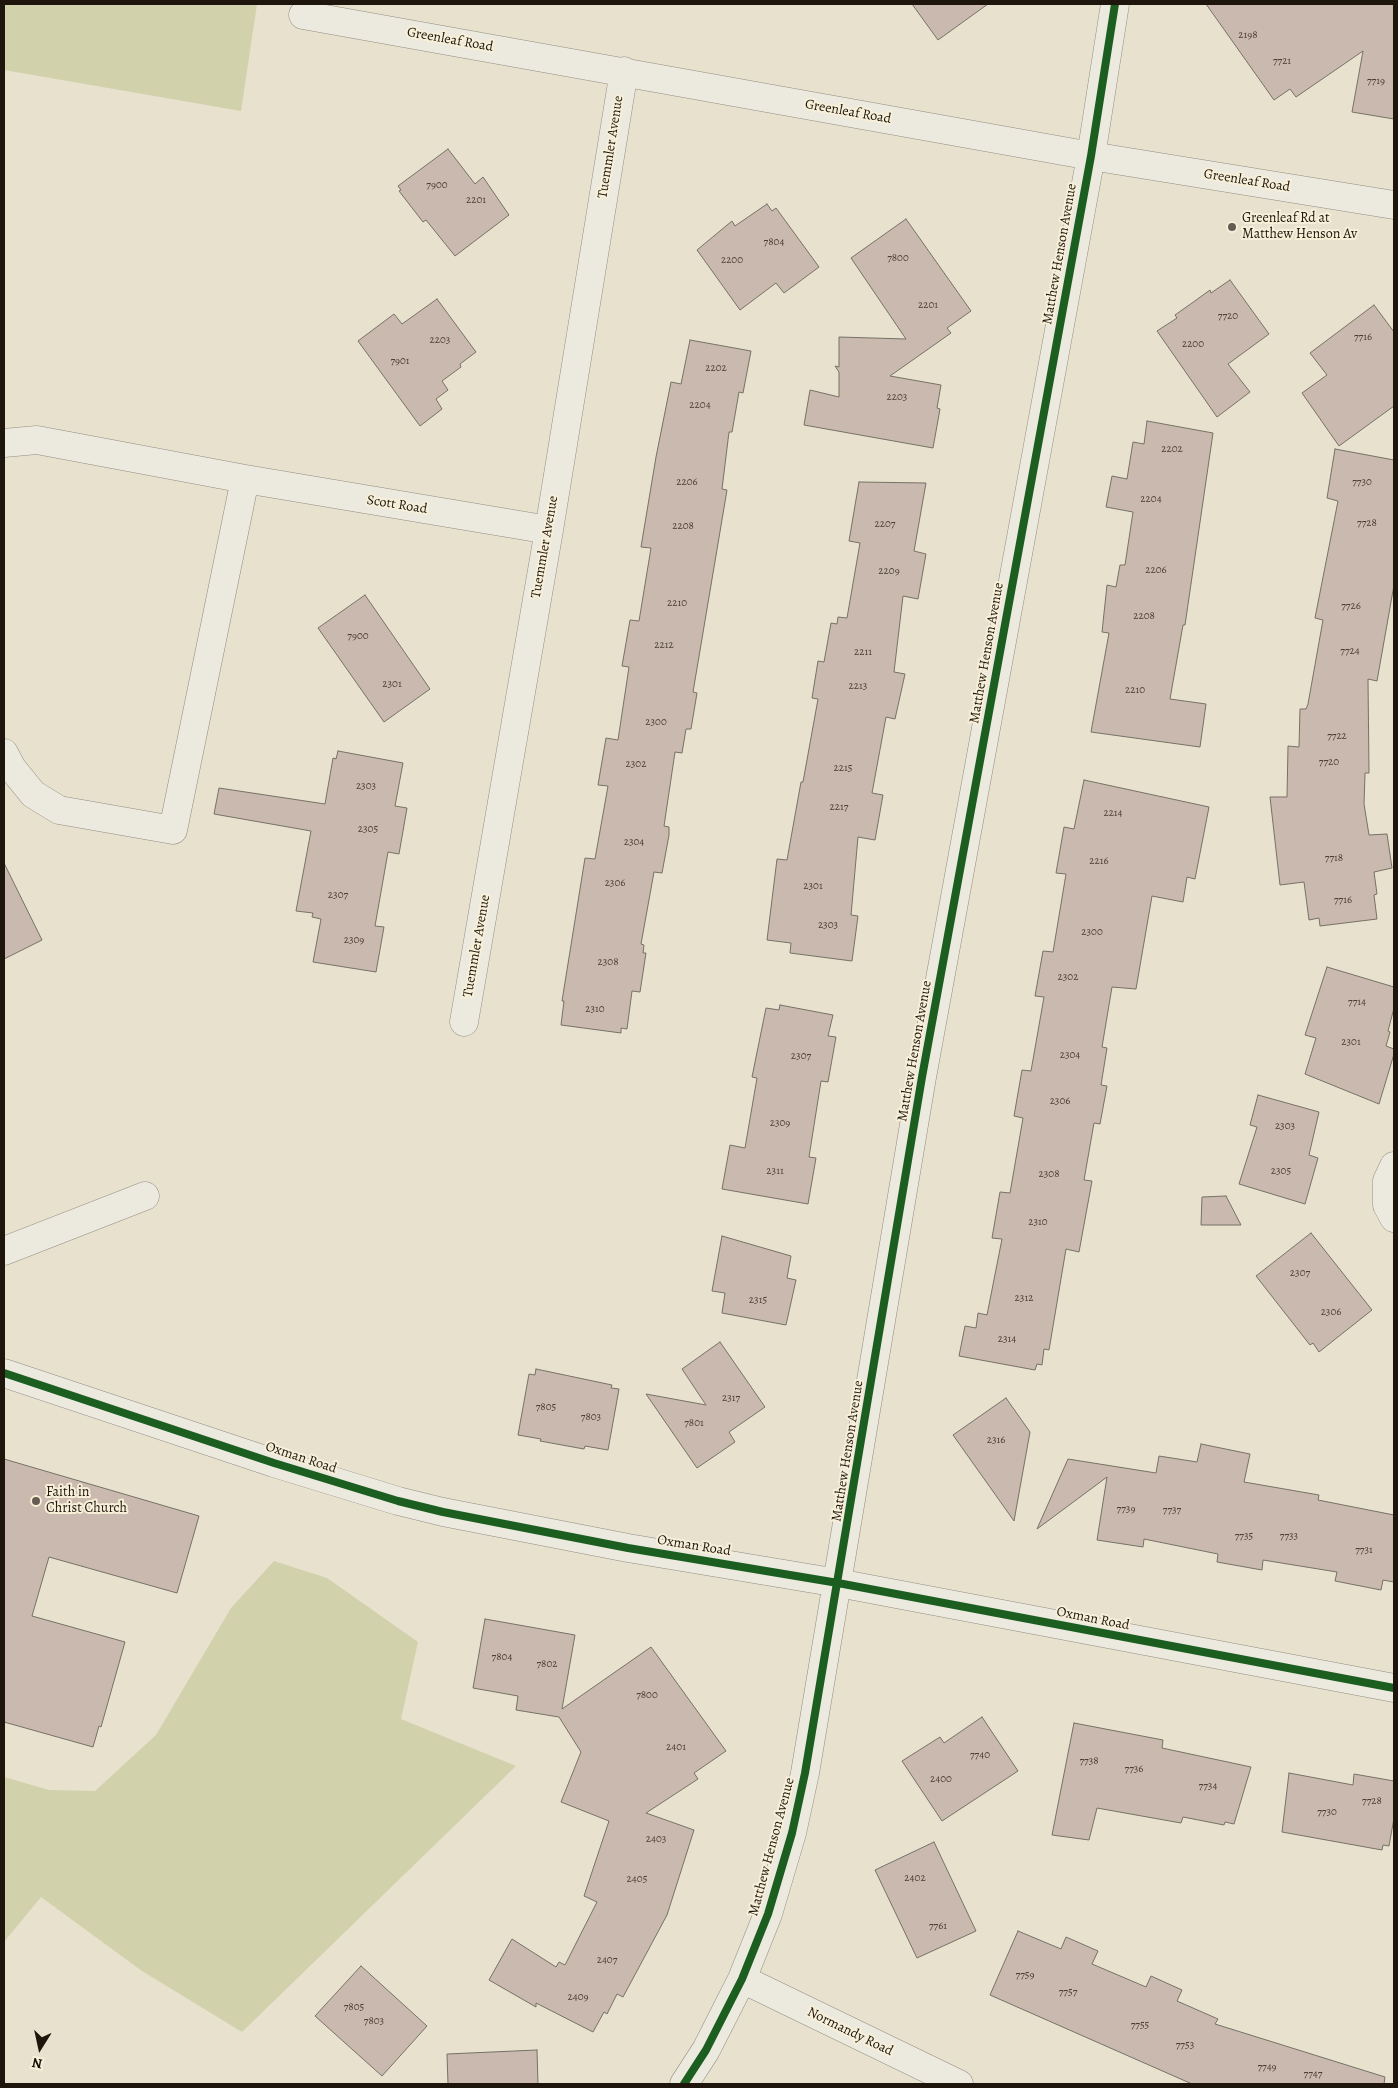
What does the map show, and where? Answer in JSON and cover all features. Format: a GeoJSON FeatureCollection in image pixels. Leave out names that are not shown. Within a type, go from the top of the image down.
{"type":"FeatureCollection","features":[{"type":"Feature","properties":{"kind":"street","name":"Matthew Henson Avenue"},"geometry":{"type":"LineString","coordinates":[[684,2084],[706,2050],[742,1979],[768,1914],[792,1833],[815,1720],[922,1077],[1091,156],[1115,4]]}},
{"type":"Feature","properties":{"kind":"street","name":"Greenleaf Road"},"geometry":{"type":"LineString","coordinates":[[303,15],[1091,156],[1394,205]]}},
{"type":"Feature","properties":{"kind":"street","name":"Tuemmler Avenue"},"geometry":{"type":"LineString","coordinates":[[464,1022],[624,71]]}},
{"type":"Feature","properties":{"kind":"street","name":"Scott Road"},"geometry":{"type":"LineString","coordinates":[[4,443],[37,440],[245,479],[548,530]]}},
{"type":"Feature","properties":{"kind":"street"},"geometry":{"type":"LineString","coordinates":[[4,753],[12,768],[32,794],[59,810],[173,830],[245,479]]}},
{"type":"Feature","properties":{"kind":"street"},"geometry":{"type":"LineString","coordinates":[[1394,1166],[1387,1181],[1387,1205],[1394,1218]]}},
{"type":"Feature","properties":{"kind":"street"},"geometry":{"type":"LineString","coordinates":[[4,1251],[145,1196]]}},
{"type":"Feature","properties":{"kind":"street","name":"Oxman Road"},"geometry":{"type":"LineString","coordinates":[[4,1373],[274,1463],[416,1505],[628,1548],[838,1583],[1394,1688]]}},
{"type":"Feature","properties":{"kind":"street","name":"Normandy Road"},"geometry":{"type":"LineString","coordinates":[[742,1979],[843,2030],[959,2084]]}},
{"type":"Feature","properties":{"kind":"green space"},"geometry":{"type":"Polygon","coordinates":[[[4,4],[257,4],[241,111],[4,70],[4,4]]]}},
{"type":"Feature","properties":{"kind":"green space"},"geometry":{"type":"Polygon","coordinates":[[[274,1561],[327,1578],[418,1642],[401,1719],[516,1766],[242,2032],[142,1971],[41,1897],[4,1942],[4,1777],[49,1790],[95,1791],[156,1735],[231,1608],[274,1561]]]}},
{"type":"Feature","properties":{"kind":"building"},"geometry":{"type":"Polygon","coordinates":[[[912,4],[988,4],[938,40],[912,4]]]}},
{"type":"Feature","properties":{"kind":"building"},"geometry":{"type":"Polygon","coordinates":[[[1206,4],[1394,4],[1394,119],[1352,112],[1363,51],[1296,97],[1290,89],[1274,100],[1206,4]]]}},
{"type":"Feature","properties":{"kind":"building"},"geometry":{"type":"Polygon","coordinates":[[[448,149],[475,184],[483,177],[509,215],[455,256],[426,220],[423,222],[399,191],[401,190],[398,186],[448,149]]]}},
{"type":"Feature","properties":{"kind":"building"},"geometry":{"type":"Polygon","coordinates":[[[767,204],[772,211],[776,208],[819,267],[784,293],[776,283],[740,310],[697,250],[732,221],[735,226],[767,204]]]}},
{"type":"Feature","properties":{"kind":"building"},"geometry":{"type":"Polygon","coordinates":[[[906,219],[971,311],[947,328],[951,333],[890,376],[941,385],[937,408],[940,409],[933,448],[804,425],[810,390],[839,397],[839,372],[835,366],[839,367],[839,337],[906,339],[851,258],[906,219]]]}},
{"type":"Feature","properties":{"kind":"building"},"geometry":{"type":"Polygon","coordinates":[[[1230,280],[1269,334],[1228,364],[1250,392],[1217,417],[1157,331],[1177,318],[1175,315],[1210,290],[1211,293],[1230,280]]]}},
{"type":"Feature","properties":{"kind":"building"},"geometry":{"type":"Polygon","coordinates":[[[437,299],[476,352],[460,364],[461,367],[442,381],[448,390],[436,399],[442,409],[420,426],[358,341],[394,314],[402,324],[437,299]]]}},
{"type":"Feature","properties":{"kind":"building"},"geometry":{"type":"Polygon","coordinates":[[[1374,305],[1394,332],[1394,406],[1339,446],[1302,393],[1327,375],[1310,353],[1374,305]]]}},
{"type":"Feature","properties":{"kind":"building"},"geometry":{"type":"Polygon","coordinates":[[[690,340],[751,351],[743,393],[739,392],[732,432],[729,432],[722,489],[727,490],[693,692],[697,693],[691,729],[686,729],[682,753],[675,752],[664,826],[669,827],[669,835],[662,873],[654,872],[641,944],[644,945],[643,953],[646,953],[640,992],[632,991],[627,1029],[621,1028],[621,1033],[561,1025],[564,1001],[562,1001],[585,858],[595,859],[608,786],[598,785],[606,738],[618,740],[629,667],[622,666],[630,620],[639,621],[651,548],[641,547],[656,457],[671,382],[681,384],[690,340]]]}},
{"type":"Feature","properties":{"kind":"building"},"geometry":{"type":"Polygon","coordinates":[[[1147,421],[1213,433],[1185,625],[1183,625],[1170,699],[1206,704],[1200,747],[1091,732],[1109,633],[1102,632],[1107,585],[1116,587],[1120,565],[1125,565],[1133,512],[1106,507],[1112,476],[1127,479],[1133,442],[1144,444],[1147,421]]]}},
{"type":"Feature","properties":{"kind":"building"},"geometry":{"type":"Polygon","coordinates":[[[1335,449],[1394,460],[1394,585],[1377,681],[1368,679],[1369,773],[1365,773],[1364,804],[1369,835],[1387,834],[1392,868],[1374,872],[1377,894],[1374,895],[1377,919],[1320,926],[1319,918],[1309,920],[1304,882],[1280,885],[1270,797],[1287,797],[1288,746],[1299,747],[1300,709],[1306,709],[1308,704],[1323,620],[1315,618],[1338,501],[1327,498],[1335,449]]]}},
{"type":"Feature","properties":{"kind":"building"},"geometry":{"type":"Polygon","coordinates":[[[859,482],[926,483],[914,551],[926,554],[918,599],[903,596],[894,672],[905,674],[895,719],[886,717],[872,793],[883,795],[875,840],[858,837],[851,915],[858,916],[852,961],[790,953],[791,943],[767,940],[777,859],[787,860],[801,782],[803,782],[818,699],[812,698],[818,661],[824,662],[831,623],[837,624],[838,617],[847,618],[860,543],[849,541],[859,482]]]}},
{"type":"Feature","properties":{"kind":"building"},"geometry":{"type":"Polygon","coordinates":[[[365,595],[430,689],[384,722],[318,628],[365,595]]]}},
{"type":"Feature","properties":{"kind":"building"},"geometry":{"type":"Polygon","coordinates":[[[338,751],[403,763],[395,806],[407,808],[399,854],[388,852],[375,926],[384,927],[376,972],[313,962],[321,919],[312,917],[313,913],[296,911],[311,831],[214,814],[219,788],[325,804],[333,758],[336,759],[338,751]]]}},
{"type":"Feature","properties":{"kind":"building"},"geometry":{"type":"Polygon","coordinates":[[[1084,780],[1209,807],[1195,879],[1187,877],[1183,902],[1152,896],[1136,989],[1112,987],[1102,1047],[1107,1048],[1101,1085],[1107,1086],[1100,1124],[1094,1123],[1084,1180],[1092,1181],[1079,1252],[1066,1249],[1049,1350],[1044,1349],[1042,1365],[1037,1364],[1035,1370],[959,1356],[965,1326],[976,1328],[978,1313],[987,1315],[1002,1239],[992,1238],[1000,1192],[1010,1193],[1023,1118],[1014,1116],[1022,1070],[1031,1071],[1044,997],[1035,996],[1043,951],[1053,952],[1066,874],[1056,873],[1064,827],[1074,829],[1084,780]]]}},
{"type":"Feature","properties":{"kind":"building"},"geometry":{"type":"Polygon","coordinates":[[[4,863],[42,940],[4,959],[4,863]]]}},
{"type":"Feature","properties":{"kind":"building"},"geometry":{"type":"Polygon","coordinates":[[[1327,967],[1394,987],[1394,1008],[1386,1046],[1394,1049],[1394,1054],[1379,1104],[1305,1074],[1316,1038],[1305,1035],[1327,967]]]}},
{"type":"Feature","properties":{"kind":"building"},"geometry":{"type":"Polygon","coordinates":[[[780,1005],[833,1015],[828,1036],[836,1037],[828,1082],[821,1081],[809,1157],[816,1158],[808,1204],[722,1189],[730,1145],[745,1148],[757,1078],[752,1077],[766,1008],[779,1010],[780,1005]]]}},
{"type":"Feature","properties":{"kind":"building"},"geometry":{"type":"Polygon","coordinates":[[[1258,1095],[1319,1112],[1309,1155],[1318,1158],[1305,1204],[1239,1184],[1257,1127],[1250,1125],[1258,1095]]]}},
{"type":"Feature","properties":{"kind":"building"},"geometry":{"type":"Polygon","coordinates":[[[1226,1196],[1241,1225],[1201,1225],[1202,1197],[1226,1196]]]}},
{"type":"Feature","properties":{"kind":"building"},"geometry":{"type":"Polygon","coordinates":[[[1311,1233],[1372,1310],[1319,1352],[1313,1343],[1310,1345],[1256,1276],[1311,1233]]]}},
{"type":"Feature","properties":{"kind":"building"},"geometry":{"type":"Polygon","coordinates":[[[722,1236],[791,1256],[787,1278],[796,1280],[786,1325],[722,1313],[725,1293],[712,1291],[722,1236]]]}},
{"type":"Feature","properties":{"kind":"building"},"geometry":{"type":"Polygon","coordinates":[[[720,1342],[765,1407],[729,1432],[735,1442],[697,1468],[646,1394],[706,1405],[682,1369],[720,1342]]]}},
{"type":"Feature","properties":{"kind":"building"},"geometry":{"type":"Polygon","coordinates":[[[536,1369],[612,1385],[611,1388],[619,1389],[608,1450],[585,1446],[584,1449],[518,1435],[529,1374],[535,1375],[536,1369]]]}},
{"type":"Feature","properties":{"kind":"building"},"geometry":{"type":"Polygon","coordinates":[[[1006,1398],[1030,1432],[1014,1521],[953,1435],[1006,1398]]]}},
{"type":"Feature","properties":{"kind":"building"},"geometry":{"type":"Polygon","coordinates":[[[1201,1444],[1250,1454],[1244,1482],[1319,1495],[1318,1500],[1394,1515],[1394,1582],[1383,1580],[1381,1590],[1335,1581],[1337,1572],[1263,1560],[1262,1570],[1217,1562],[1218,1554],[1144,1539],[1143,1547],[1097,1540],[1107,1477],[1037,1529],[1068,1459],[1156,1473],[1159,1456],[1197,1462],[1201,1444]]]}},
{"type":"Feature","properties":{"kind":"building"},"geometry":{"type":"Polygon","coordinates":[[[4,1459],[199,1516],[177,1593],[49,1557],[32,1616],[125,1642],[101,1727],[99,1726],[93,1747],[4,1722],[4,1459]]]}},
{"type":"Feature","properties":{"kind":"building"},"geometry":{"type":"Polygon","coordinates":[[[485,1619],[575,1635],[562,1709],[651,1647],[726,1751],[694,1773],[698,1779],[646,1813],[694,1830],[667,1915],[623,1997],[617,1994],[607,2014],[604,2012],[593,2032],[536,2003],[536,2007],[489,1980],[512,1939],[556,1967],[559,1962],[565,1965],[597,1902],[584,1896],[609,1821],[561,1802],[581,1752],[559,1717],[516,1710],[518,1696],[473,1688],[485,1619]]]}},
{"type":"Feature","properties":{"kind":"building"},"geometry":{"type":"Polygon","coordinates":[[[982,1717],[1018,1771],[942,1821],[902,1761],[940,1737],[944,1743],[982,1717]]]}},
{"type":"Feature","properties":{"kind":"building"},"geometry":{"type":"Polygon","coordinates":[[[1074,1723],[1163,1740],[1162,1748],[1251,1767],[1234,1824],[1225,1822],[1224,1825],[1183,1817],[1181,1823],[1097,1808],[1089,1840],[1052,1835],[1074,1723]]]}},
{"type":"Feature","properties":{"kind":"building"},"geometry":{"type":"Polygon","coordinates":[[[1289,1773],[1353,1785],[1354,1774],[1394,1781],[1394,1818],[1389,1846],[1383,1845],[1382,1850],[1282,1832],[1289,1773]]]}},
{"type":"Feature","properties":{"kind":"building"},"geometry":{"type":"Polygon","coordinates":[[[934,1842],[976,1931],[917,1958],[875,1870],[934,1842]]]}},
{"type":"Feature","properties":{"kind":"building"},"geometry":{"type":"Polygon","coordinates":[[[1018,1931],[1061,1949],[1066,1937],[1098,1951],[1092,1964],[1146,1987],[1151,1976],[1182,1990],[1177,2001],[1218,2019],[1215,2024],[1385,2077],[1384,2084],[1192,2084],[990,1995],[1018,1931]]]}},
{"type":"Feature","properties":{"kind":"building"},"geometry":{"type":"Polygon","coordinates":[[[361,1966],[427,2026],[382,2076],[315,2016],[361,1966]]]}},
{"type":"Feature","properties":{"kind":"building"},"geometry":{"type":"Polygon","coordinates":[[[537,2050],[538,2084],[448,2084],[447,2054],[537,2050]]]}},
{"type":"Feature","properties":{"kind":"cycle path"},"geometry":{"type":"LineString","coordinates":[[684,2084],[706,2050],[742,1979],[768,1914],[792,1833],[805,1773],[922,1077],[1091,156],[1115,4]]}},
{"type":"Feature","properties":{"kind":"cycle path"},"geometry":{"type":"LineString","coordinates":[[4,1373],[274,1463],[398,1501],[443,1512],[628,1548],[838,1583],[1394,1688]]}},
{"type":"Feature","properties":{"kind":"place","name":"Greenleaf Rd at Matthew Henson Av"},"geometry":{"type":"Point","coordinates":[1232,227]}},
{"type":"Feature","properties":{"kind":"place","name":"Faith in Christ Church"},"geometry":{"type":"Point","coordinates":[36,1501]}}]}
